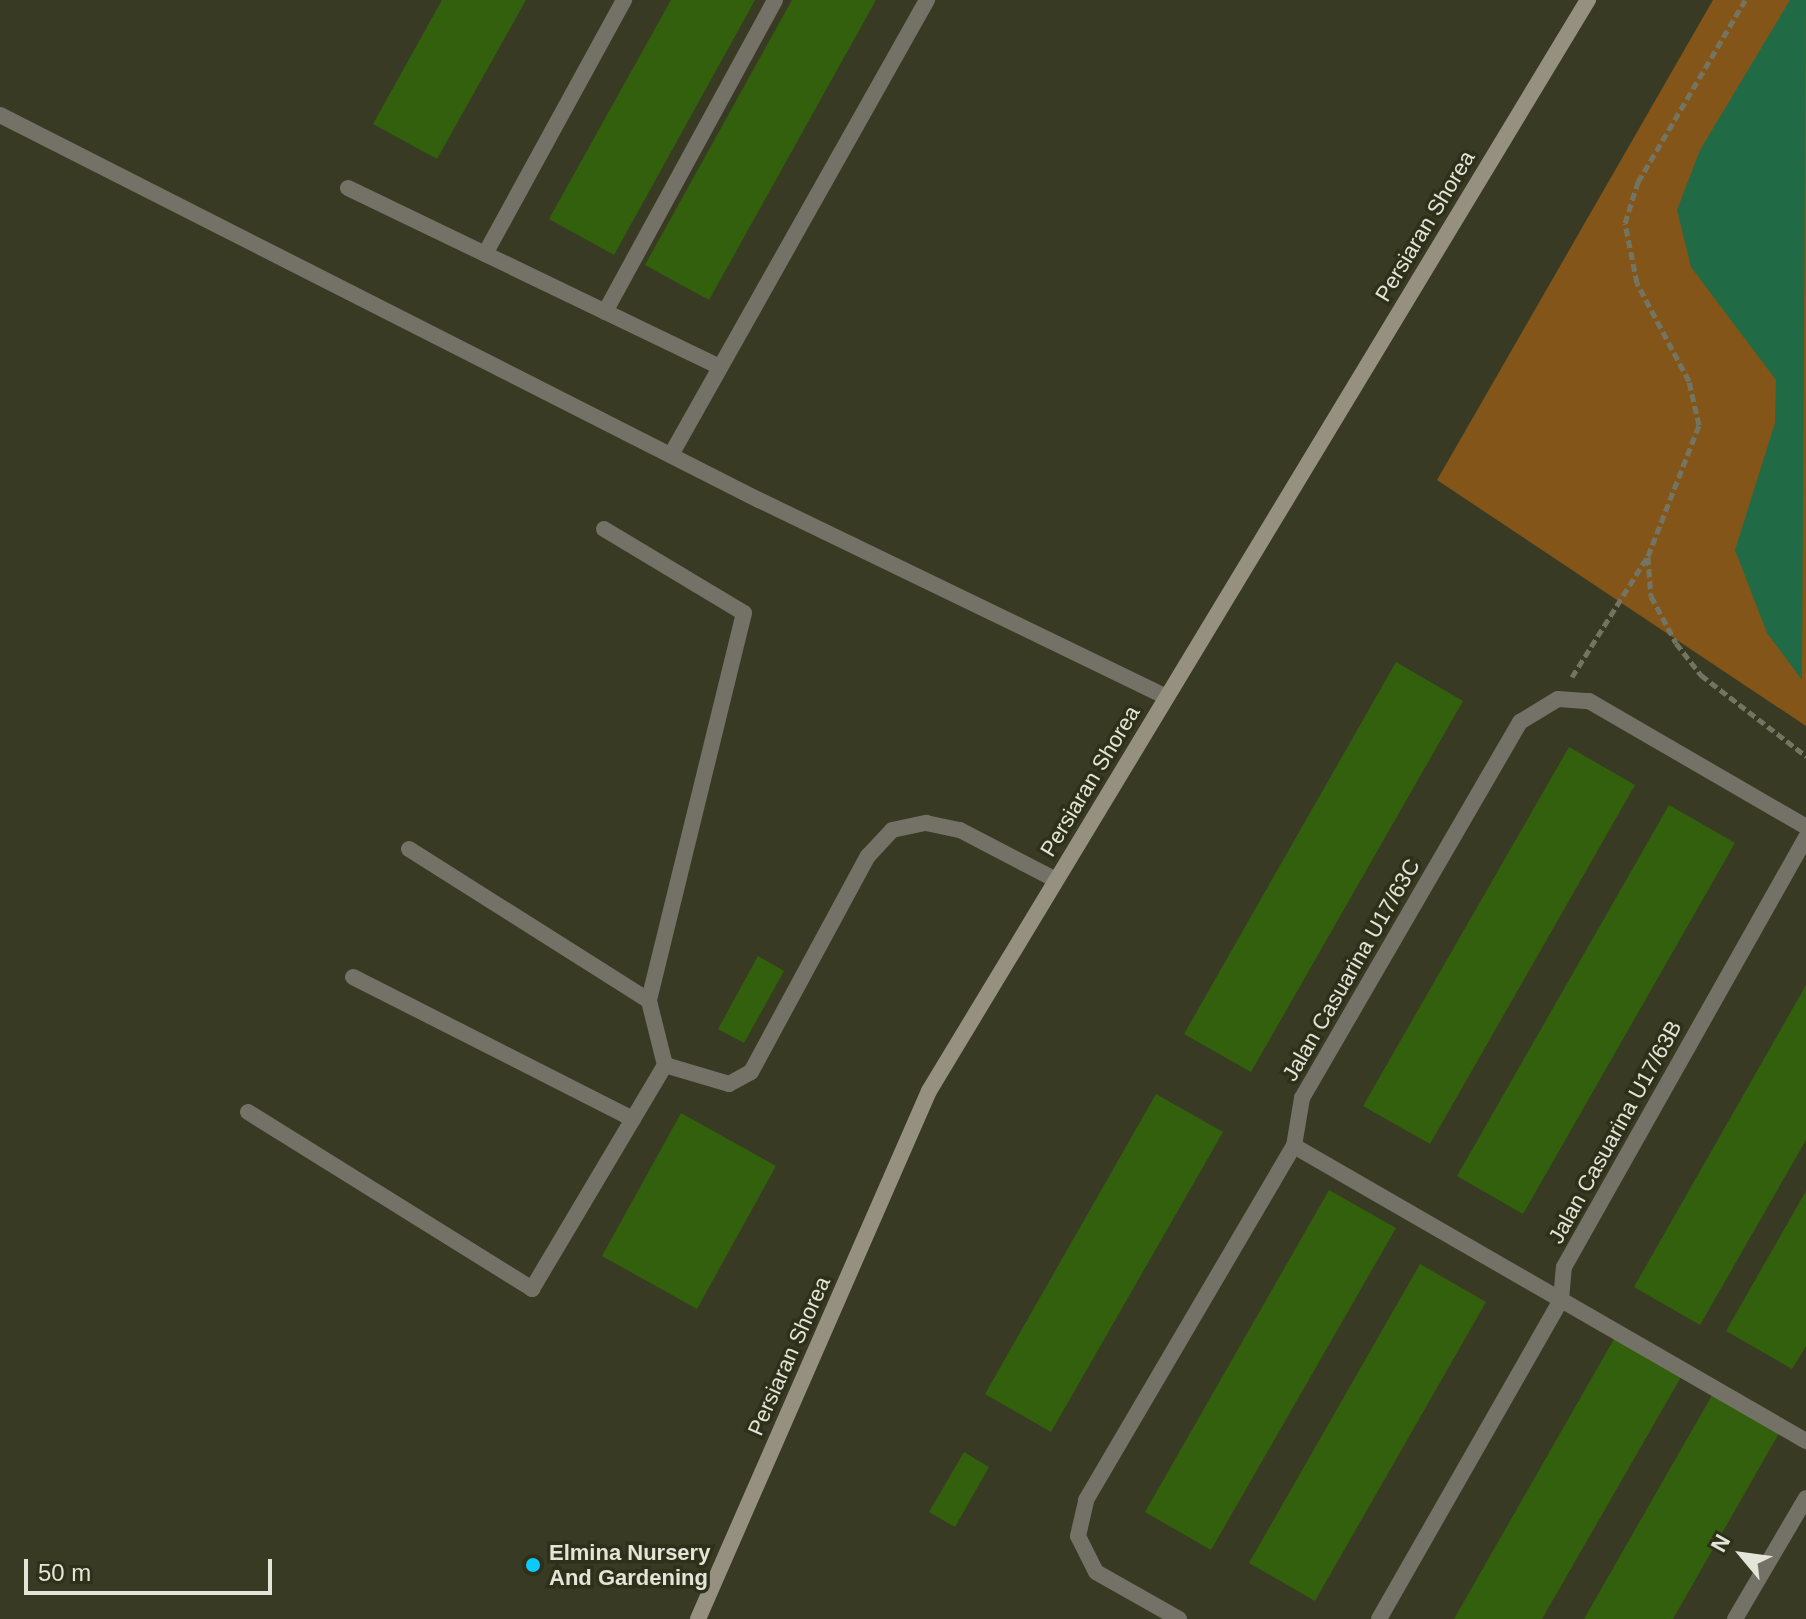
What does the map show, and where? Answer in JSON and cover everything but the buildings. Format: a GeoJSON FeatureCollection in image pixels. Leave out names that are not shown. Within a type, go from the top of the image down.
{"type":"FeatureCollection","features":[{"type":"Feature","properties":{"kind":"main road","name":"Persiaran Shorea"},"geometry":{"type":"LineString","coordinates":[[698,1619],[929,1091],[1588,0]]}},
{"type":"Feature","properties":{"kind":"street"},"geometry":{"type":"LineString","coordinates":[[485,254],[624,0]]}},
{"type":"Feature","properties":{"kind":"street"},"geometry":{"type":"LineString","coordinates":[[605,312],[775,0]]}},
{"type":"Feature","properties":{"kind":"street"},"geometry":{"type":"LineString","coordinates":[[672,453],[927,0]]}},
{"type":"Feature","properties":{"kind":"street"},"geometry":{"type":"LineString","coordinates":[[0,115],[672,453],[759,500],[1166,697]]}},
{"type":"Feature","properties":{"kind":"street"},"geometry":{"type":"LineString","coordinates":[[348,188],[720,367]]}},
{"type":"Feature","properties":{"kind":"street"},"geometry":{"type":"LineString","coordinates":[[248,1112],[532,1289],[665,1065],[649,1001],[744,613],[604,529]]}},
{"type":"Feature","properties":{"kind":"street"},"geometry":{"type":"LineString","coordinates":[[1558,699],[1589,701],[1806,827]]}},
{"type":"Feature","properties":{"kind":"street","name":"Jalan Casuarina U17/63C"},"geometry":{"type":"LineString","coordinates":[[1179,1619],[1096,1572],[1078,1536],[1086,1500],[1294,1146],[1302,1098],[1520,722],[1558,699]]}},
{"type":"Feature","properties":{"kind":"street"},"geometry":{"type":"LineString","coordinates":[[665,1065],[729,1084],[751,1072],[868,856],[892,830],[926,823],[960,830],[1056,880]]}},
{"type":"Feature","properties":{"kind":"street","name":"Jalan Casuarina U17/63B"},"geometry":{"type":"LineString","coordinates":[[1379,1619],[1561,1300],[1564,1267],[1806,837]]}},
{"type":"Feature","properties":{"kind":"street"},"geometry":{"type":"LineString","coordinates":[[409,849],[649,1001]]}},
{"type":"Feature","properties":{"kind":"street"},"geometry":{"type":"LineString","coordinates":[[353,977],[633,1119]]}},
{"type":"Feature","properties":{"kind":"street"},"geometry":{"type":"LineString","coordinates":[[1294,1146],[1806,1441]]}},
{"type":"Feature","properties":{"kind":"street"},"geometry":{"type":"LineString","coordinates":[[1735,1619],[1806,1498]]}},
{"type":"Feature","properties":{"kind":"path"},"geometry":{"type":"LineString","coordinates":[[1558,699],[1648,556],[1699,425],[1689,381],[1637,283],[1625,223],[1638,182],[1745,0]]}},
{"type":"Feature","properties":{"kind":"path"},"geometry":{"type":"LineString","coordinates":[[1648,556],[1651,596],[1676,643],[1701,675],[1806,756]]}},
{"type":"Feature","properties":{"kind":"shaded area"},"geometry":{"type":"Polygon","coordinates":[[[1713,0],[1806,0],[1806,726],[1437,480],[1713,0]]]}},
{"type":"Feature","properties":{"kind":"shaded area"},"geometry":{"type":"Polygon","coordinates":[[[1790,0],[1806,0],[1802,680],[1767,633],[1735,550],[1775,423],[1776,380],[1691,267],[1677,210],[1700,150],[1790,0]]]}},
{"type":"Feature","properties":{"kind":"place","name":"Elmina Nursery And Gardening"},"geometry":{"type":"Point","coordinates":[533,1565]}}]}
